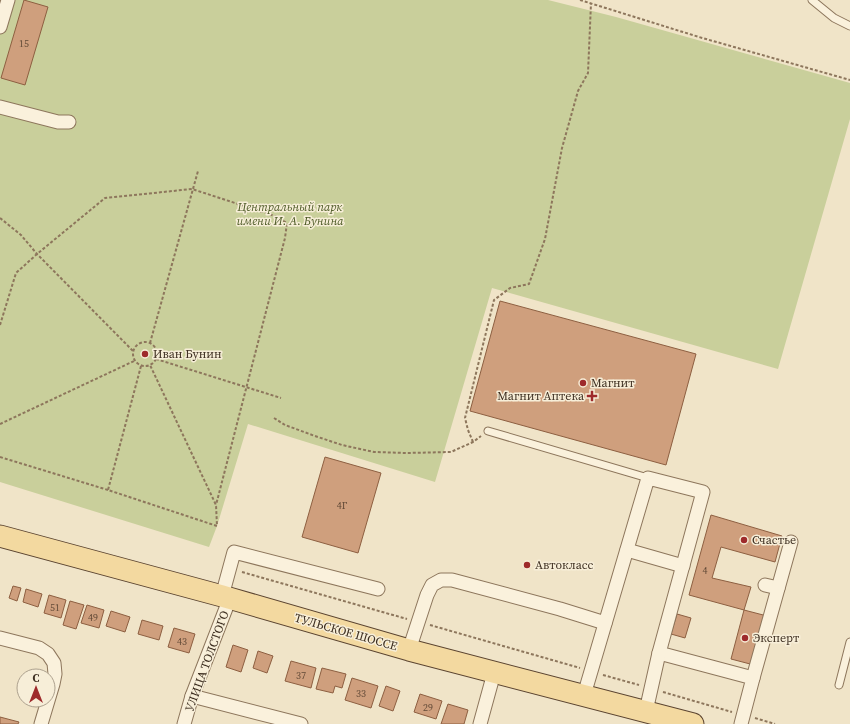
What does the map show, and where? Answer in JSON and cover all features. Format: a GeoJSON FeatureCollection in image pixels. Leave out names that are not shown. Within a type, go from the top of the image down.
{"type":"FeatureCollection","features":[{"type":"Feature","properties":{"kind":"main road","name":"ТУЛЬСКОЕ ШОССЕ"},"geometry":{"type":"LineString","coordinates":[[0,536],[226,597],[409,650],[693,724]]}},
{"type":"Feature","properties":{"kind":"street"},"geometry":{"type":"LineString","coordinates":[[0,27],[8,0]]}},
{"type":"Feature","properties":{"kind":"street"},"geometry":{"type":"LineString","coordinates":[[0,107],[58,122],[69,122]]}},
{"type":"Feature","properties":{"kind":"street"},"geometry":{"type":"LineString","coordinates":[[584,695],[648,478],[703,492],[659,653],[646,711]]}},
{"type":"Feature","properties":{"kind":"street"},"geometry":{"type":"LineString","coordinates":[[742,719],[791,542]]}},
{"type":"Feature","properties":{"kind":"street"},"geometry":{"type":"LineString","coordinates":[[627,550],[683,566]]}},
{"type":"Feature","properties":{"kind":"street","name":"УЛИЦА ТОЛСТОГО"},"geometry":{"type":"LineString","coordinates":[[184,724],[226,597],[234,552],[378,589]]}},
{"type":"Feature","properties":{"kind":"street"},"geometry":{"type":"LineString","coordinates":[[409,650],[427,595],[432,585],[441,580],[452,580],[553,607],[605,623]]}},
{"type":"Feature","properties":{"kind":"street"},"geometry":{"type":"LineString","coordinates":[[765,585],[778,588]]}},
{"type":"Feature","properties":{"kind":"street"},"geometry":{"type":"LineString","coordinates":[[0,638],[40,648],[48,654],[54,663],[55,674],[42,724]]}},
{"type":"Feature","properties":{"kind":"street"},"geometry":{"type":"LineString","coordinates":[[659,653],[754,678]]}},
{"type":"Feature","properties":{"kind":"street"},"geometry":{"type":"LineString","coordinates":[[480,724],[494,673]]}},
{"type":"Feature","properties":{"kind":"street"},"geometry":{"type":"LineString","coordinates":[[192,696],[301,724]]}},
{"type":"Feature","properties":{"kind":"lane"},"geometry":{"type":"LineString","coordinates":[[812,0],[834,18],[850,26]]}},
{"type":"Feature","properties":{"kind":"lane"},"geometry":{"type":"LineString","coordinates":[[488,431],[648,478]]}},
{"type":"Feature","properties":{"kind":"lane"},"geometry":{"type":"LineString","coordinates":[[839,685],[850,644]]}},
{"type":"Feature","properties":{"kind":"path"},"geometry":{"type":"LineString","coordinates":[[580,0],[699,37],[850,80]]}},
{"type":"Feature","properties":{"kind":"path"},"geometry":{"type":"LineString","coordinates":[[473,442],[465,418],[494,300],[510,288],[529,284],[545,239],[562,148],[578,91],[588,73],[591,3]]}},
{"type":"Feature","properties":{"kind":"path"},"geometry":{"type":"LineString","coordinates":[[150,342],[198,171]]}},
{"type":"Feature","properties":{"kind":"path"},"geometry":{"type":"LineString","coordinates":[[0,325],[16,273],[105,198],[192,189],[275,216],[286,223],[285,238],[216,505],[216,526],[108,490],[0,457]]}},
{"type":"Feature","properties":{"kind":"path"},"geometry":{"type":"LineString","coordinates":[[0,218],[21,236],[133,351]]}},
{"type":"Feature","properties":{"kind":"path"},"geometry":{"type":"LineString","coordinates":[[150,342],[157,350],[158,354],[150,366],[141,366],[134,361],[132,356],[133,351],[135,346],[139,343],[150,342]]}},
{"type":"Feature","properties":{"kind":"path"},"geometry":{"type":"LineString","coordinates":[[156,359],[281,398]]}},
{"type":"Feature","properties":{"kind":"path"},"geometry":{"type":"LineString","coordinates":[[0,424],[134,361]]}},
{"type":"Feature","properties":{"kind":"path"},"geometry":{"type":"LineString","coordinates":[[108,490],[141,366]]}},
{"type":"Feature","properties":{"kind":"path"},"geometry":{"type":"LineString","coordinates":[[150,366],[216,505]]}},
{"type":"Feature","properties":{"kind":"path"},"geometry":{"type":"LineString","coordinates":[[274,418],[285,425],[315,436],[342,445],[374,452],[451,452],[473,442],[488,431]]}},
{"type":"Feature","properties":{"kind":"path"},"geometry":{"type":"LineString","coordinates":[[230,568],[651,688],[742,719],[775,724]]}},
{"type":"Feature","properties":{"kind":"green space","name":"Центральный парк имени И. А. Бунина"},"geometry":{"type":"Polygon","coordinates":[[[0,0],[548,0],[616,17],[850,83],[850,119],[778,369],[492,288],[435,482],[248,424],[217,526],[209,547],[0,482],[0,0]]]}},
{"type":"Feature","properties":{"kind":"building"},"geometry":{"type":"Polygon","coordinates":[[[24,0],[48,7],[25,85],[1,78],[24,0]]]}},
{"type":"Feature","properties":{"kind":"building","name":"Магнит"},"geometry":{"type":"Polygon","coordinates":[[[500,301],[696,354],[666,465],[470,411],[500,301]]]}},
{"type":"Feature","properties":{"kind":"building"},"geometry":{"type":"Polygon","coordinates":[[[325,457],[381,473],[358,553],[302,537],[325,457]]]}},
{"type":"Feature","properties":{"kind":"building"},"geometry":{"type":"Polygon","coordinates":[[[711,515],[782,536],[775,562],[721,547],[712,578],[751,587],[744,610],[689,595],[711,515]]]}},
{"type":"Feature","properties":{"kind":"building"},"geometry":{"type":"Polygon","coordinates":[[[13,586],[21,588],[17,601],[9,598],[13,586]]]}},
{"type":"Feature","properties":{"kind":"building"},"geometry":{"type":"Polygon","coordinates":[[[26,589],[42,594],[38,607],[23,602],[26,589]]]}},
{"type":"Feature","properties":{"kind":"building"},"geometry":{"type":"Polygon","coordinates":[[[49,595],[66,600],[61,618],[44,613],[49,595]]]}},
{"type":"Feature","properties":{"kind":"building"},"geometry":{"type":"Polygon","coordinates":[[[70,601],[84,605],[76,629],[63,625],[70,601]]]}},
{"type":"Feature","properties":{"kind":"building"},"geometry":{"type":"Polygon","coordinates":[[[87,605],[104,610],[99,628],[81,623],[87,605]]]}},
{"type":"Feature","properties":{"kind":"building"},"geometry":{"type":"Polygon","coordinates":[[[744,610],[767,616],[754,665],[731,659],[744,610]]]}},
{"type":"Feature","properties":{"kind":"building"},"geometry":{"type":"Polygon","coordinates":[[[111,611],[130,617],[125,632],[106,626],[111,611]]]}},
{"type":"Feature","properties":{"kind":"building"},"geometry":{"type":"Polygon","coordinates":[[[677,614],[691,618],[685,638],[671,634],[677,614]]]}},
{"type":"Feature","properties":{"kind":"building"},"geometry":{"type":"Polygon","coordinates":[[[142,620],[163,626],[159,640],[138,634],[142,620]]]}},
{"type":"Feature","properties":{"kind":"building"},"geometry":{"type":"Polygon","coordinates":[[[174,628],[195,634],[189,653],[168,647],[174,628]]]}},
{"type":"Feature","properties":{"kind":"building"},"geometry":{"type":"Polygon","coordinates":[[[233,645],[248,650],[241,672],[226,667],[233,645]]]}},
{"type":"Feature","properties":{"kind":"building"},"geometry":{"type":"Polygon","coordinates":[[[258,651],[273,656],[267,673],[253,668],[258,651]]]}},
{"type":"Feature","properties":{"kind":"building"},"geometry":{"type":"Polygon","coordinates":[[[291,661],[316,668],[311,688],[285,681],[291,661]]]}},
{"type":"Feature","properties":{"kind":"building"},"geometry":{"type":"Polygon","coordinates":[[[322,668],[346,674],[342,688],[335,686],[333,693],[316,689],[322,668]]]}},
{"type":"Feature","properties":{"kind":"building"},"geometry":{"type":"Polygon","coordinates":[[[352,678],[378,686],[371,708],[345,700],[352,678]]]}},
{"type":"Feature","properties":{"kind":"building"},"geometry":{"type":"Polygon","coordinates":[[[386,686],[400,691],[393,711],[379,706],[386,686]]]}},
{"type":"Feature","properties":{"kind":"building"},"geometry":{"type":"Polygon","coordinates":[[[420,694],[442,701],[436,719],[414,712],[420,694]]]}},
{"type":"Feature","properties":{"kind":"building"},"geometry":{"type":"Polygon","coordinates":[[[448,704],[468,710],[464,724],[441,724],[448,704]]]}},
{"type":"Feature","properties":{"kind":"building"},"geometry":{"type":"Polygon","coordinates":[[[0,717],[19,722],[18,724],[0,724],[0,717]]]}},
{"type":"Feature","properties":{"kind":"place","name":"Иван Бунин"},"geometry":{"type":"Point","coordinates":[145,354]}},
{"type":"Feature","properties":{"kind":"place","name":"Магнит"},"geometry":{"type":"Point","coordinates":[583,383]}},
{"type":"Feature","properties":{"kind":"place","name":"Магнит Аптека"},"geometry":{"type":"Point","coordinates":[592,396]}},
{"type":"Feature","properties":{"kind":"place","name":"Счастье"},"geometry":{"type":"Point","coordinates":[744,540]}},
{"type":"Feature","properties":{"kind":"place","name":"Автокласс"},"geometry":{"type":"Point","coordinates":[527,565]}},
{"type":"Feature","properties":{"kind":"place","name":"Эксперт"},"geometry":{"type":"Point","coordinates":[745,638]}}]}
